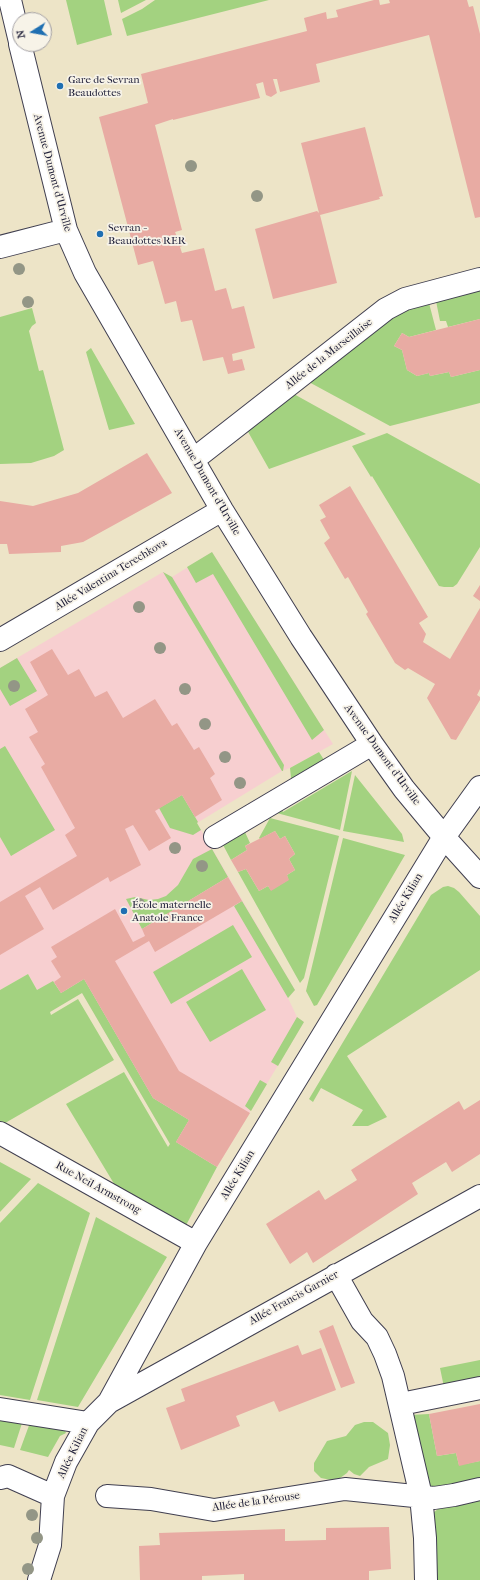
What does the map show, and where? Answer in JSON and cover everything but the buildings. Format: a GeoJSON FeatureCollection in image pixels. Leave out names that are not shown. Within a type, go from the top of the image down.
{"type":"FeatureCollection","features":[{"type":"Feature","properties":{"kind":"street","name":"Avenue Dumont d'Urville"},"geometry":{"type":"LineString","coordinates":[[10,0],[13,12]]}},
{"type":"Feature","properties":{"kind":"street","name":"Avenue Dumont d'Urville"},"geometry":{"type":"LineString","coordinates":[[22,52],[66,230],[85,273],[222,510],[301,637],[372,744],[404,789],[444,837],[480,876]]}},
{"type":"Feature","properties":{"kind":"street"},"geometry":{"type":"LineString","coordinates":[[0,247],[66,230]]}},
{"type":"Feature","properties":{"kind":"street","name":"Allée de la Marseillaise"},"geometry":{"type":"LineString","coordinates":[[193,460],[386,309],[405,299],[480,279]]}},
{"type":"Feature","properties":{"kind":"street","name":"Allée Valentina Terechkova"},"geometry":{"type":"LineString","coordinates":[[0,640],[222,510]]}},
{"type":"Feature","properties":{"kind":"street"},"geometry":{"type":"LineString","coordinates":[[215,837],[372,744]]}},
{"type":"Feature","properties":{"kind":"street","name":"Allée Kilian"},"geometry":{"type":"LineString","coordinates":[[44,1578],[50,1545],[53,1496],[66,1462],[88,1423],[109,1402],[196,1243],[444,837],[480,787]]}},
{"type":"Feature","properties":{"kind":"street","name":"Rue Neil Armstrong"},"geometry":{"type":"LineString","coordinates":[[0,1133],[196,1243]]}},
{"type":"Feature","properties":{"kind":"street","name":"Allée Francis Garnier"},"geometry":{"type":"LineString","coordinates":[[109,1402],[480,1196]]}},
{"type":"Feature","properties":{"kind":"street"},"geometry":{"type":"LineString","coordinates":[[336,1275],[362,1321],[377,1338],[393,1376],[401,1404],[420,1496],[425,1538],[426,1580]]}},
{"type":"Feature","properties":{"kind":"street"},"geometry":{"type":"LineString","coordinates":[[401,1404],[480,1388]]}},
{"type":"Feature","properties":{"kind":"street"},"geometry":{"type":"LineString","coordinates":[[0,1409],[88,1423]]}},
{"type":"Feature","properties":{"kind":"street"},"geometry":{"type":"LineString","coordinates":[[0,1478],[8,1476],[53,1496]]}},
{"type":"Feature","properties":{"kind":"street","name":"Allée de la Pérouse"},"geometry":{"type":"LineString","coordinates":[[107,1496],[151,1499],[214,1510],[345,1489],[420,1496],[454,1496],[480,1489]]}},
{"type":"Feature","properties":{"kind":"shaded area","name":"École maternelle Anatole France"},"geometry":{"type":"Polygon","coordinates":[[[212,552],[333,744],[282,771],[197,823],[295,990],[288,998],[297,1017],[304,1022],[212,1175],[170,1144],[82,993],[50,1012],[28,974],[0,990],[0,668],[163,572],[172,577],[212,552]]]}},
{"type":"Feature","properties":{"kind":"green space"},"geometry":{"type":"Polygon","coordinates":[[[66,0],[104,0],[112,35],[77,45],[66,0]]]}},
{"type":"Feature","properties":{"kind":"green space"},"geometry":{"type":"Polygon","coordinates":[[[118,0],[146,0],[121,13],[118,0]]]}},
{"type":"Feature","properties":{"kind":"green space"},"geometry":{"type":"Polygon","coordinates":[[[155,0],[269,0],[127,36],[122,19],[142,9],[155,0]]]}},
{"type":"Feature","properties":{"kind":"green space"},"geometry":{"type":"Polygon","coordinates":[[[480,290],[480,319],[448,327],[446,321],[440,321],[436,301],[480,290]]]}},
{"type":"Feature","properties":{"kind":"green space"},"geometry":{"type":"Polygon","coordinates":[[[429,303],[436,330],[409,337],[402,333],[394,346],[402,350],[407,370],[417,376],[429,373],[430,376],[449,372],[451,377],[480,370],[480,403],[390,426],[307,381],[397,312],[429,303]]]}},
{"type":"Feature","properties":{"kind":"green space"},"geometry":{"type":"Polygon","coordinates":[[[32,308],[36,323],[29,331],[39,371],[43,370],[64,450],[54,456],[31,463],[0,464],[0,317],[32,308]]]}},
{"type":"Feature","properties":{"kind":"green space"},"geometry":{"type":"Polygon","coordinates":[[[91,348],[135,424],[109,430],[86,352],[91,348]]]}},
{"type":"Feature","properties":{"kind":"green space"},"geometry":{"type":"Polygon","coordinates":[[[292,393],[366,434],[269,469],[247,430],[292,393]]]}},
{"type":"Feature","properties":{"kind":"green space"},"geometry":{"type":"Polygon","coordinates":[[[387,433],[480,484],[480,547],[457,584],[453,587],[439,586],[352,446],[387,433]]]}},
{"type":"Feature","properties":{"kind":"green space"},"geometry":{"type":"Polygon","coordinates":[[[212,552],[324,730],[312,740],[213,574],[196,583],[187,567],[212,552]]]}},
{"type":"Feature","properties":{"kind":"green space"},"geometry":{"type":"Polygon","coordinates":[[[163,572],[172,577],[284,765],[283,771],[282,771],[163,572]]]}},
{"type":"Feature","properties":{"kind":"green space"},"geometry":{"type":"Polygon","coordinates":[[[17,658],[37,691],[10,706],[0,689],[0,668],[17,658]]]}},
{"type":"Feature","properties":{"kind":"green space"},"geometry":{"type":"Polygon","coordinates":[[[5,746],[55,830],[11,856],[0,837],[0,749],[5,746]]]}},
{"type":"Feature","properties":{"kind":"green space"},"geometry":{"type":"Polygon","coordinates":[[[319,752],[326,763],[298,778],[291,778],[290,768],[319,752]]]}},
{"type":"Feature","properties":{"kind":"green space"},"geometry":{"type":"Polygon","coordinates":[[[352,771],[340,830],[273,812],[281,807],[283,812],[352,771]]]}},
{"type":"Feature","properties":{"kind":"green space"},"geometry":{"type":"Polygon","coordinates":[[[355,775],[402,834],[404,842],[343,831],[355,775]]]}},
{"type":"Feature","properties":{"kind":"green space"},"geometry":{"type":"Polygon","coordinates":[[[182,795],[201,830],[193,835],[170,828],[159,808],[182,795]]]}},
{"type":"Feature","properties":{"kind":"green space"},"geometry":{"type":"Polygon","coordinates":[[[270,818],[339,836],[304,978],[300,983],[238,872],[246,869],[259,891],[268,886],[271,890],[288,880],[287,875],[295,870],[289,859],[295,854],[285,836],[280,839],[275,831],[260,839],[259,838],[270,818]]]}},
{"type":"Feature","properties":{"kind":"green space"},"geometry":{"type":"Polygon","coordinates":[[[244,830],[250,843],[245,846],[247,850],[231,860],[222,843],[244,830]]]}},
{"type":"Feature","properties":{"kind":"green space"},"geometry":{"type":"Polygon","coordinates":[[[343,838],[405,855],[317,1005],[314,1006],[306,991],[343,838]]]}},
{"type":"Feature","properties":{"kind":"green space"},"geometry":{"type":"Polygon","coordinates":[[[212,849],[228,877],[142,929],[126,899],[135,897],[149,900],[166,896],[178,885],[193,859],[212,849]]]}},
{"type":"Feature","properties":{"kind":"green space"},"geometry":{"type":"Polygon","coordinates":[[[448,886],[459,892],[480,916],[480,970],[347,1056],[387,1117],[368,1126],[352,1126],[363,1110],[321,1088],[313,1102],[309,1099],[431,895],[443,887],[448,886]]]}},
{"type":"Feature","properties":{"kind":"green space"},"geometry":{"type":"Polygon","coordinates":[[[242,901],[295,990],[288,998],[234,906],[242,901]]]}},
{"type":"Feature","properties":{"kind":"green space"},"geometry":{"type":"Polygon","coordinates":[[[233,925],[252,957],[171,1004],[153,972],[233,925]]]}},
{"type":"Feature","properties":{"kind":"green space"},"geometry":{"type":"Polygon","coordinates":[[[242,969],[266,1010],[210,1042],[186,1002],[242,969]]]}},
{"type":"Feature","properties":{"kind":"green space"},"geometry":{"type":"Polygon","coordinates":[[[28,974],[37,990],[53,981],[61,993],[84,979],[153,1098],[189,1120],[176,1142],[217,1167],[184,1229],[116,1187],[66,1104],[124,1072],[168,1147],[170,1144],[82,993],[50,1012],[51,1015],[78,999],[114,1060],[0,1126],[0,990],[28,974]]]}},
{"type":"Feature","properties":{"kind":"green space"},"geometry":{"type":"Polygon","coordinates":[[[297,1017],[304,1022],[278,1066],[271,1062],[297,1017]]]}},
{"type":"Feature","properties":{"kind":"green space"},"geometry":{"type":"Polygon","coordinates":[[[260,1080],[267,1084],[251,1111],[245,1106],[260,1080]]]}},
{"type":"Feature","properties":{"kind":"green space"},"geometry":{"type":"Polygon","coordinates":[[[0,1162],[31,1179],[0,1212],[0,1162]]]}},
{"type":"Feature","properties":{"kind":"green space"},"geometry":{"type":"Polygon","coordinates":[[[38,1183],[90,1213],[30,1400],[0,1395],[0,1223],[38,1183]]]}},
{"type":"Feature","properties":{"kind":"green space"},"geometry":{"type":"Polygon","coordinates":[[[96,1217],[167,1257],[78,1407],[37,1400],[96,1217]]]}},
{"type":"Feature","properties":{"kind":"green space"},"geometry":{"type":"Polygon","coordinates":[[[480,1360],[480,1384],[445,1392],[440,1368],[480,1360]]]}},
{"type":"Feature","properties":{"kind":"green space"},"geometry":{"type":"Polygon","coordinates":[[[429,1414],[437,1456],[456,1453],[459,1465],[480,1461],[480,1480],[431,1491],[410,1415],[429,1414]]]}},
{"type":"Feature","properties":{"kind":"green space"},"geometry":{"type":"Polygon","coordinates":[[[0,1416],[23,1420],[14,1448],[0,1445],[0,1416]]]}},
{"type":"Feature","properties":{"kind":"green space"},"geometry":{"type":"Polygon","coordinates":[[[31,1420],[62,1427],[66,1433],[60,1436],[48,1457],[20,1450],[31,1420]]]}},
{"type":"Feature","properties":{"kind":"green space"},"geometry":{"type":"Polygon","coordinates":[[[364,1422],[373,1422],[388,1433],[390,1445],[388,1459],[369,1467],[360,1476],[349,1470],[340,1478],[331,1480],[321,1478],[314,1471],[314,1463],[327,1441],[346,1436],[355,1425],[364,1422]]]}},
{"type":"Feature","properties":{"kind":"green space"},"geometry":{"type":"Polygon","coordinates":[[[480,1497],[480,1580],[433,1580],[432,1514],[439,1508],[480,1497]]]}},
{"type":"Feature","properties":{"kind":"place","name":"Gare de Sevran Beaudottes"},"geometry":{"type":"Point","coordinates":[60,86]}},
{"type":"Feature","properties":{"kind":"place","name":"Sevran - Beaudottes RER"},"geometry":{"type":"Point","coordinates":[100,234]}},
{"type":"Feature","properties":{"kind":"place","name":"École maternelle Anatole France"},"geometry":{"type":"Point","coordinates":[124,911]}}]}
